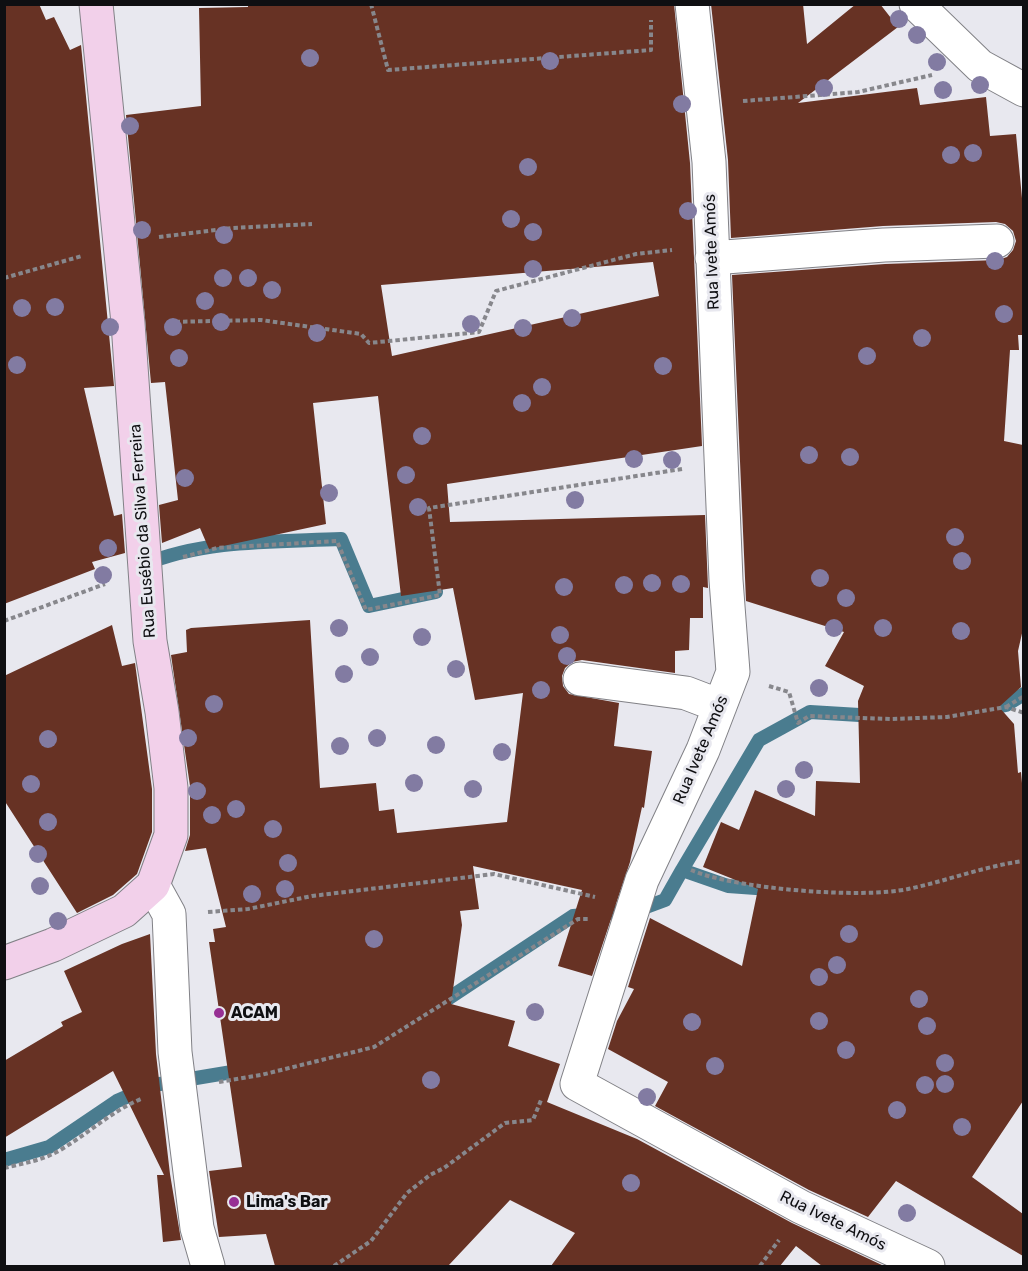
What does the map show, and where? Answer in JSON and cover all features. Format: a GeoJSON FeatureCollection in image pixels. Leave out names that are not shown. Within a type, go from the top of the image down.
{"type":"FeatureCollection","features":[{"type":"Feature","properties":{"kind":"street","name":"Rua Eusébio da Silva Ferreira"},"geometry":{"type":"LineString","coordinates":[[4,963],[53,945],[124,911],[153,885],[171,835],[171,788],[150,640],[128,323],[96,4]]}},
{"type":"Feature","properties":{"kind":"street"},"geometry":{"type":"LineString","coordinates":[[916,4],[980,66],[1023,90]]}},
{"type":"Feature","properties":{"kind":"street","name":"Rua Ivete Amós"},"geometry":{"type":"LineString","coordinates":[[692,8],[710,162],[726,580],[733,672],[630,913],[577,1083],[801,1208],[928,1266]]}},
{"type":"Feature","properties":{"kind":"street"},"geometry":{"type":"LineString","coordinates":[[712,251],[998,241]]}},
{"type":"Feature","properties":{"kind":"street"},"geometry":{"type":"LineString","coordinates":[[580,679],[686,693],[720,706]]}},
{"type":"Feature","properties":{"kind":"street"},"geometry":{"type":"LineString","coordinates":[[153,885],[169,914],[175,1052],[197,1228],[208,1266]]}},
{"type":"Feature","properties":{"kind":"path"},"geometry":{"type":"LineString","coordinates":[[371,4],[388,70],[651,50],[651,19],[692,8]]}},
{"type":"Feature","properties":{"kind":"path"},"geometry":{"type":"LineString","coordinates":[[704,105],[812,97],[869,90],[955,71],[968,55]]}},
{"type":"Feature","properties":{"kind":"path"},"geometry":{"type":"LineString","coordinates":[[128,323],[261,320],[361,334],[369,343],[479,332],[496,291],[636,254],[712,251]]}},
{"type":"Feature","properties":{"kind":"path"},"geometry":{"type":"LineString","coordinates":[[4,621],[146,569],[217,548],[337,541],[366,610],[440,595],[429,508],[721,462]]}},
{"type":"Feature","properties":{"kind":"path"},"geometry":{"type":"LineString","coordinates":[[733,672],[789,692],[798,723],[810,716],[890,719],[947,717],[1006,707],[1023,696]]}},
{"type":"Feature","properties":{"kind":"path"},"geometry":{"type":"LineString","coordinates":[[1006,707],[1023,713]]}},
{"type":"Feature","properties":{"kind":"path"},"geometry":{"type":"LineString","coordinates":[[655,855],[729,882],[854,893],[907,890],[1023,861]]}},
{"type":"Feature","properties":{"kind":"path"},"geometry":{"type":"LineString","coordinates":[[169,914],[248,909],[312,896],[494,874],[567,893],[630,913]]}},
{"type":"Feature","properties":{"kind":"path"},"geometry":{"type":"LineString","coordinates":[[214,1083],[261,1075],[374,1047],[578,919],[613,917],[630,913]]}},
{"type":"Feature","properties":{"kind":"path"},"geometry":{"type":"LineString","coordinates":[[334,1266],[371,1241],[407,1194],[430,1175],[444,1168],[505,1123],[533,1120],[543,1097],[577,1083]]}},
{"type":"Feature","properties":{"kind":"path"},"geometry":{"type":"LineString","coordinates":[[4,1168],[41,1160],[62,1149],[121,1107],[147,1097]]}},
{"type":"Feature","properties":{"kind":"building"},"geometry":{"type":"Polygon","coordinates":[[[4,4],[39,4],[46,20],[54,17],[70,50],[81,45],[114,386],[84,388],[114,516],[122,514],[125,553],[92,562],[95,569],[4,604],[4,4]]]}},
{"type":"Feature","properties":{"kind":"building"},"geometry":{"type":"Polygon","coordinates":[[[248,4],[674,4],[690,163],[702,446],[447,484],[450,522],[705,515],[708,588],[703,587],[703,618],[690,618],[689,650],[675,651],[675,673],[582,660],[572,662],[565,668],[562,676],[563,686],[569,694],[619,703],[614,746],[652,751],[644,808],[642,807],[630,862],[592,976],[558,966],[582,890],[473,866],[479,909],[460,911],[462,925],[451,1004],[515,1021],[508,1046],[560,1064],[547,1102],[637,1139],[792,1223],[884,1266],[822,1266],[796,1246],[780,1266],[551,1266],[575,1233],[510,1200],[448,1266],[275,1266],[266,1234],[219,1237],[209,1171],[242,1167],[209,942],[215,942],[213,929],[226,927],[206,848],[185,851],[190,835],[190,786],[171,655],[187,652],[186,630],[191,628],[310,620],[320,788],[376,783],[379,811],[394,809],[397,833],[507,822],[523,693],[475,700],[453,588],[401,596],[378,396],[313,403],[326,524],[209,549],[200,528],[162,543],[159,505],[178,500],[165,382],[151,383],[126,115],[201,106],[199,8],[248,7],[248,4]],[[653,262],[381,285],[392,356],[659,296],[653,262]]]}},
{"type":"Feature","properties":{"kind":"building"},"geometry":{"type":"Polygon","coordinates":[[[711,4],[803,4],[807,44],[856,4],[880,4],[898,27],[798,103],[917,88],[920,105],[986,97],[990,136],[1016,134],[1023,209],[1023,335],[1018,335],[1019,350],[1010,350],[1004,441],[1023,445],[1023,629],[1018,651],[1021,687],[999,707],[1014,724],[1018,773],[1021,772],[1023,794],[1023,1101],[972,1177],[1023,1214],[1023,1256],[896,1181],[868,1217],[809,1190],[655,1106],[668,1082],[608,1049],[617,1021],[634,989],[628,987],[650,918],[742,966],[758,889],[703,867],[721,822],[739,830],[755,790],[815,816],[816,781],[860,783],[858,701],[864,686],[825,666],[844,632],[746,601],[732,275],[885,264],[998,260],[1007,257],[1016,241],[1013,231],[1005,224],[996,222],[883,226],[731,238],[728,160],[711,4]]]}},
{"type":"Feature","properties":{"kind":"building"},"geometry":{"type":"Polygon","coordinates":[[[112,625],[122,666],[135,663],[152,789],[152,832],[137,874],[113,895],[77,913],[4,800],[4,676],[112,625]]]}},
{"type":"Feature","properties":{"kind":"building"},"geometry":{"type":"Polygon","coordinates":[[[150,934],[156,1054],[170,1174],[181,1240],[163,1242],[157,1175],[164,1175],[113,1071],[4,1138],[4,1061],[63,1026],[61,1022],[82,1012],[64,971],[122,944],[150,934]]]}},
{"type":"Feature","properties":{"kind":"waterway"},"geometry":{"type":"LineString","coordinates":[[143,565],[191,550],[215,546],[341,539],[369,606],[436,592],[433,572]]}},
{"type":"Feature","properties":{"kind":"waterway"},"geometry":{"type":"LineString","coordinates":[[982,710],[1006,705],[1024,694]]}},
{"type":"Feature","properties":{"kind":"waterway"},"geometry":{"type":"LineString","coordinates":[[770,889],[728,886],[682,870],[759,740],[810,712],[876,716]]}},
{"type":"Feature","properties":{"kind":"waterway"},"geometry":{"type":"LineString","coordinates":[[437,1006],[573,916],[638,910],[665,900],[682,870]]}},
{"type":"Feature","properties":{"kind":"waterway"},"geometry":{"type":"LineString","coordinates":[[4,1160],[49,1147],[117,1101],[154,1085],[244,1070]]}},
{"type":"Feature","properties":{"kind":"place","name":"ACAM"},"geometry":{"type":"Point","coordinates":[219,1013]}},
{"type":"Feature","properties":{"kind":"place","name":"Lima's Bar"},"geometry":{"type":"Point","coordinates":[234,1202]}}]}
